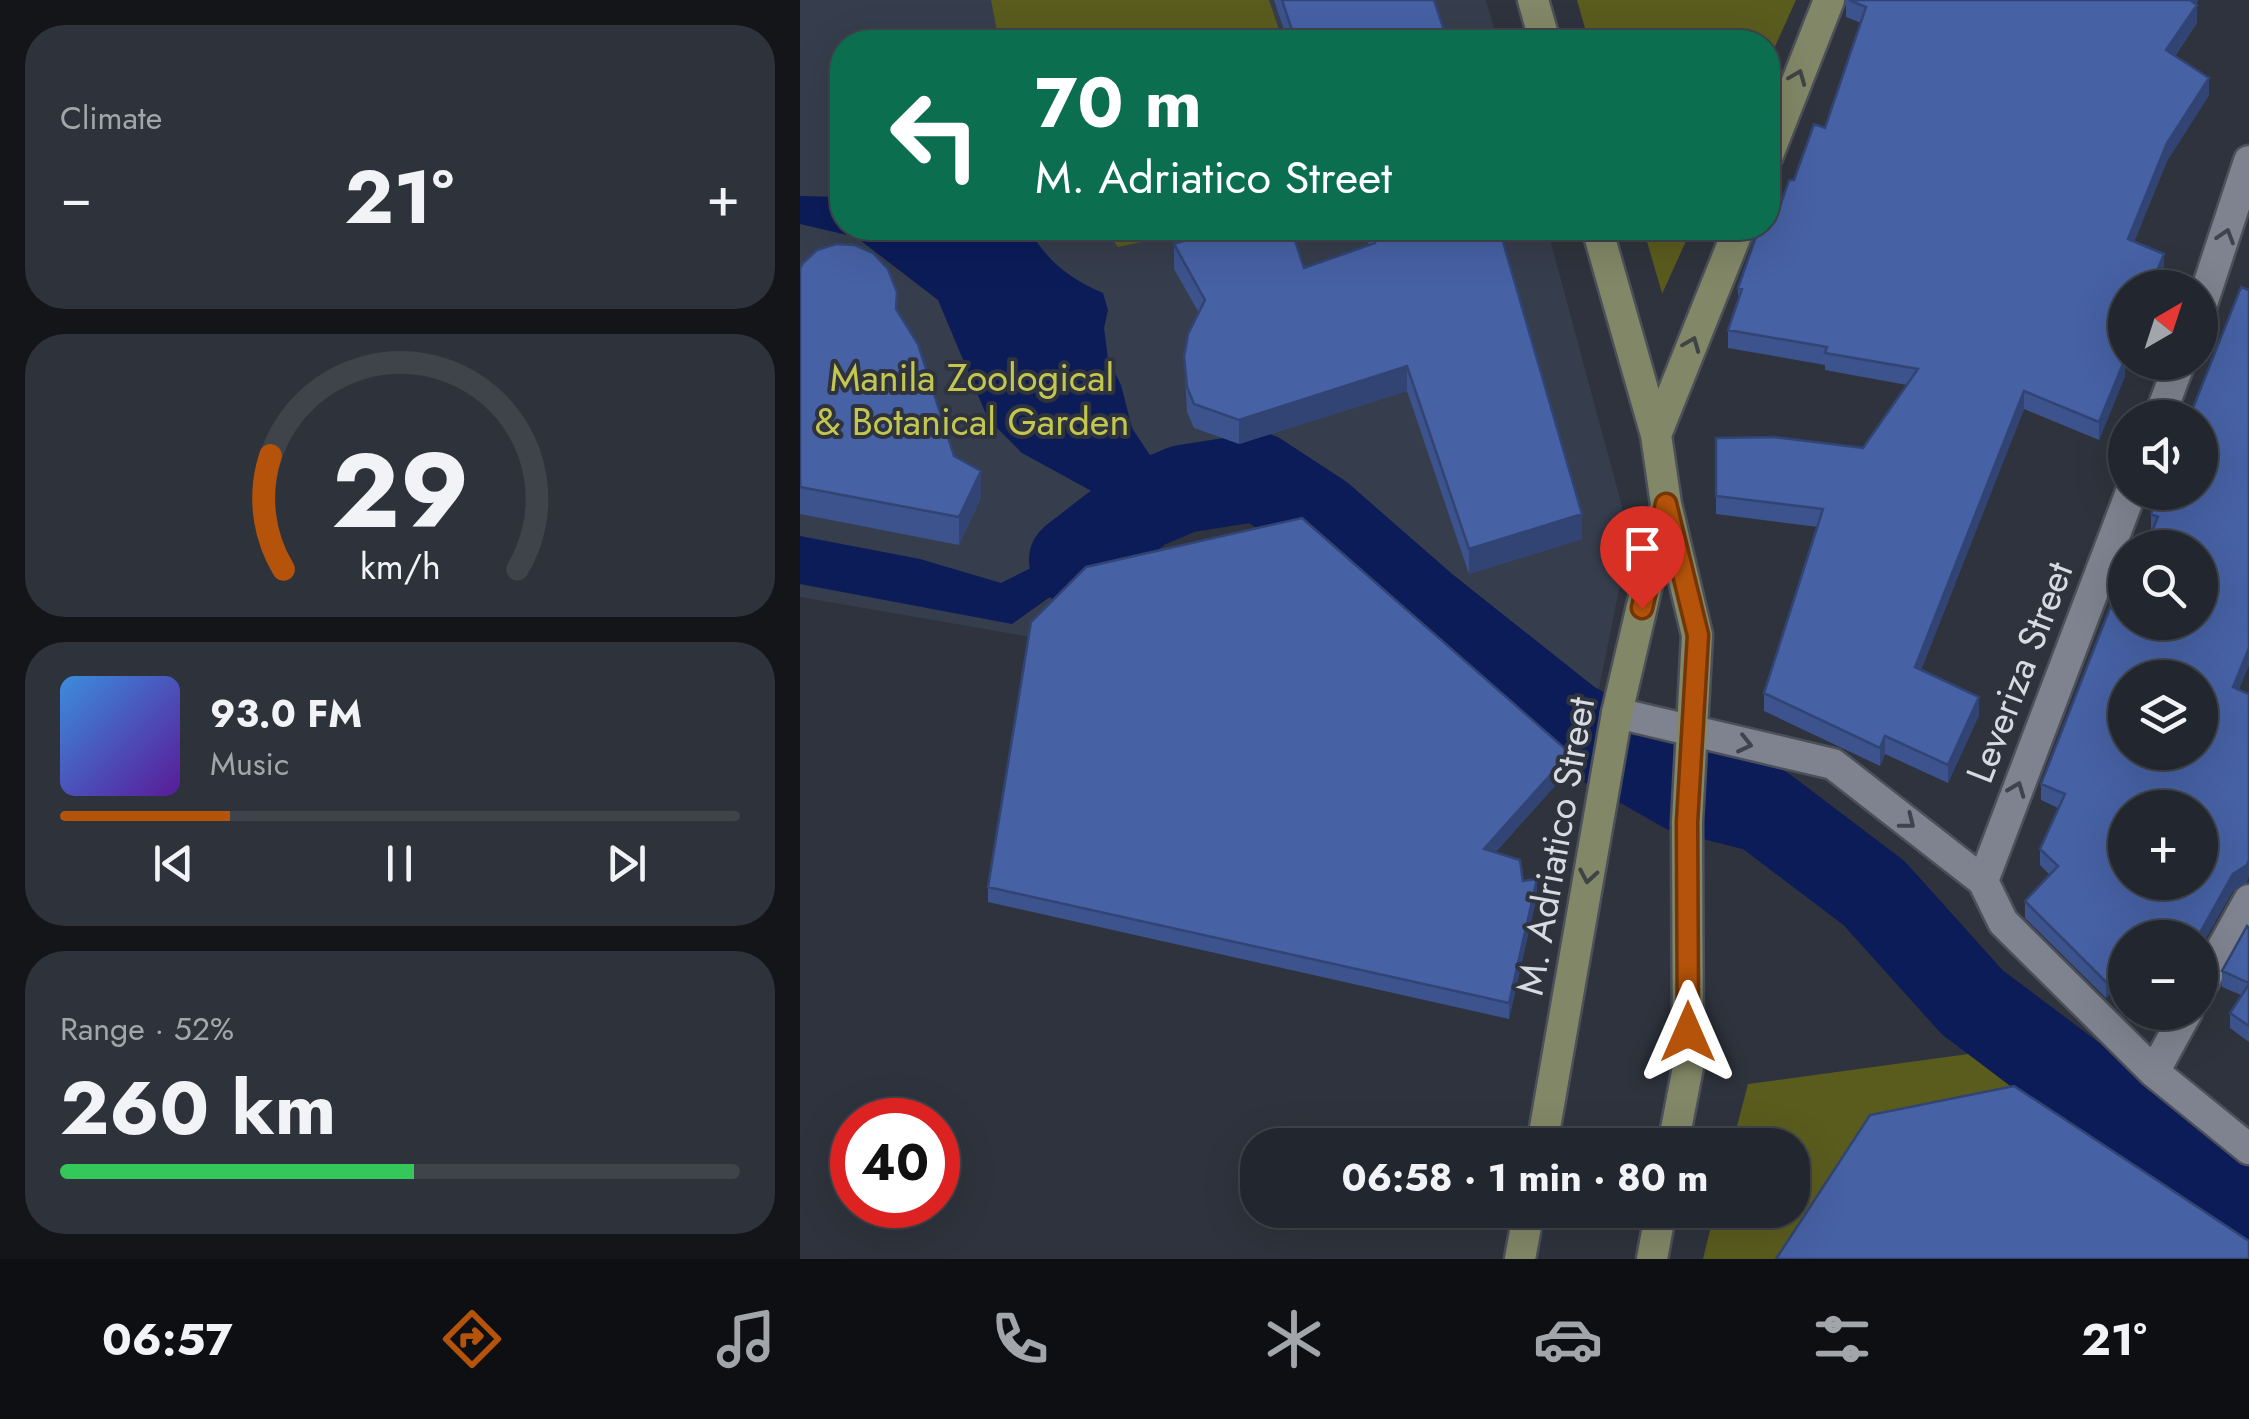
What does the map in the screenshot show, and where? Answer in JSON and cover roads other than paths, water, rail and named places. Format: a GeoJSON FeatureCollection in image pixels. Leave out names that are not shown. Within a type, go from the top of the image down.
{"type":"FeatureCollection","features":[{"type":"Feature","properties":{"kind":"street"},"geometry":{"type":"LineString","coordinates":[[1533,0],[1542,30]]}},
{"type":"Feature","properties":{"kind":"street"},"geometry":{"type":"LineString","coordinates":[[1780,125],[1829,0]]}},
{"type":"Feature","properties":{"kind":"street"},"geometry":{"type":"LineString","coordinates":[[2213,270],[2249,161]]}},
{"type":"Feature","properties":{"kind":"street","name":"M. Adriatico Street"},"geometry":{"type":"LineString","coordinates":[[1601,240],[1656,435],[1666,504],[1698,635],[1687,822],[1688,1067],[1677,1128]]}},
{"type":"Feature","properties":{"kind":"street"},"geometry":{"type":"LineString","coordinates":[[1656,435],[1733,240]]}},
{"type":"Feature","properties":{"kind":"street","name":"M. Adriatico Street"},"geometry":{"type":"LineString","coordinates":[[1545,1128],[1616,718],[1666,504]]}},
{"type":"Feature","properties":{"kind":"street","name":"Leveriza Street"},"geometry":{"type":"LineString","coordinates":[[1982,880],[2124,510]]}},
{"type":"Feature","properties":{"kind":"street"},"geometry":{"type":"LineString","coordinates":[[1616,718],[1690,741],[1833,764],[1982,880],[2003,922],[2154,1072],[2249,1150]]}},
{"type":"Feature","properties":{"kind":"street"},"geometry":{"type":"LineString","coordinates":[[2218,956],[2249,900]]}},
{"type":"Feature","properties":{"kind":"street"},"geometry":{"type":"LineString","coordinates":[[2154,1072],[2176,1030]]}},
{"type":"Feature","properties":{"kind":"street"},"geometry":{"type":"LineString","coordinates":[[1520,1259],[1526,1228]]}},
{"type":"Feature","properties":{"kind":"street"},"geometry":{"type":"LineString","coordinates":[[1652,1259],[1658,1228]]}},
{"type":"Feature","properties":{"kind":"waterway"},"geometry":{"type":"LineString","coordinates":[[1073,560],[1143,506],[1183,489],[1259,477],[1320,517],[1423,607],[1569,723],[1685,789],[1763,809],[1874,893],[1972,1002],[2249,1211]]}},
{"type":"Feature","properties":{"kind":"park label","name":"Manila Zoological & Botanical Garden"},"geometry":{"type":"Point","coordinates":[972,399]}}]}
